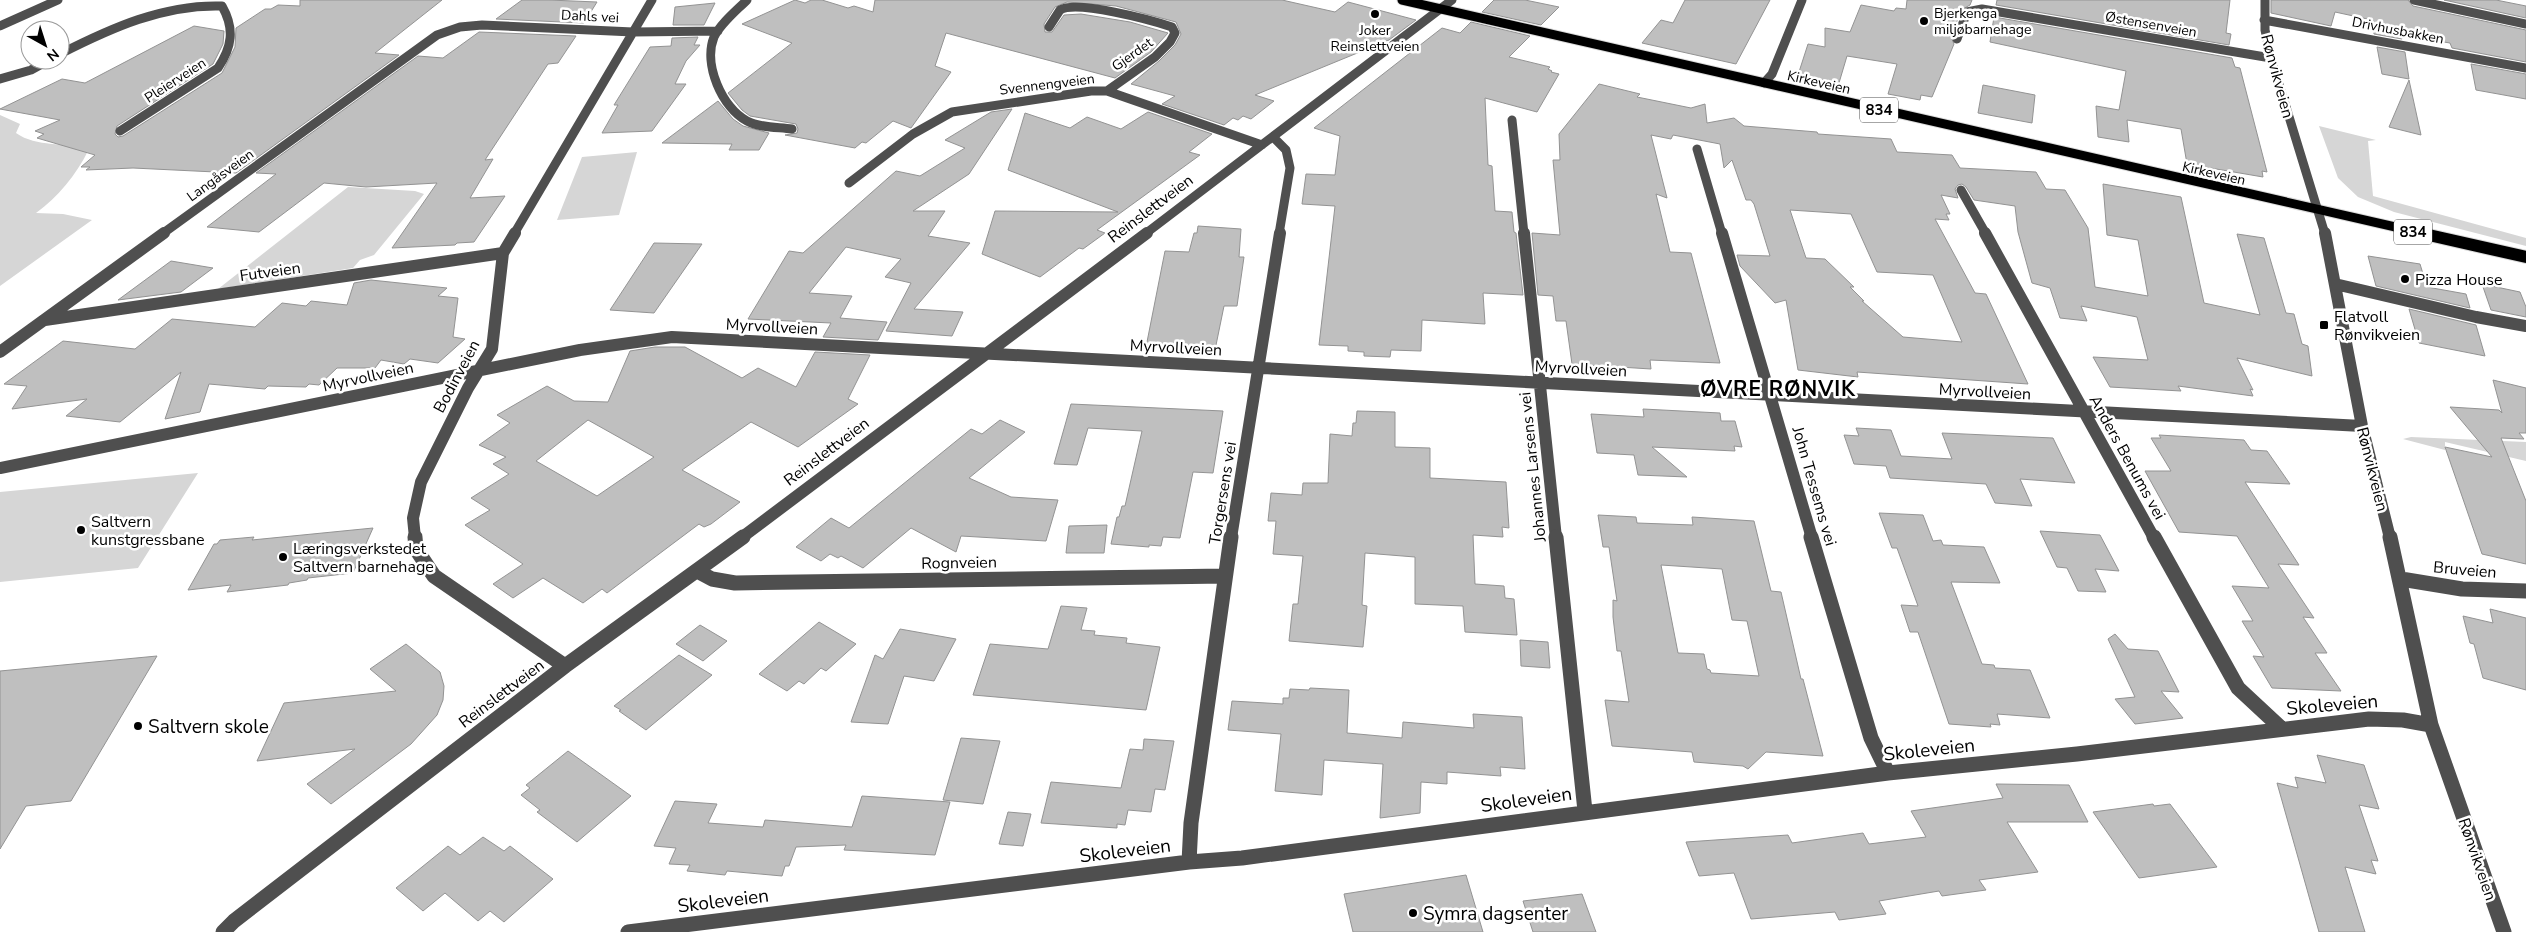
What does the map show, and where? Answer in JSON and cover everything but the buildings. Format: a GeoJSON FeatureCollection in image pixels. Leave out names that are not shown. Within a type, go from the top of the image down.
{"type":"FeatureCollection","features":[{"type":"Feature","properties":{"kind":"main road","name":"Kirkeveien"},"geometry":{"type":"LineString","coordinates":[[1402,0],[2318,211]]}},
{"type":"Feature","properties":{"kind":"main road","name":"834"},"geometry":{"type":"LineString","coordinates":[[2318,211],[2526,257]]}},
{"type":"Feature","properties":{"kind":"street"},"geometry":{"type":"LineString","coordinates":[[0,26],[58,0]]}},
{"type":"Feature","properties":{"kind":"street","name":"Bodinveien"},"geometry":{"type":"LineString","coordinates":[[565,666],[434,576],[416,549],[413,518],[420,482],[468,388],[492,349],[503,253],[652,0]]}},
{"type":"Feature","properties":{"kind":"street"},"geometry":{"type":"LineString","coordinates":[[747,0],[718,31],[711,49],[714,74],[724,99],[739,116],[747,121],[792,129]]}},
{"type":"Feature","properties":{"kind":"street","name":"Reinslettveien"},"geometry":{"type":"LineString","coordinates":[[223,932],[234,921],[371,814],[565,666],[697,571],[1452,0]]}},
{"type":"Feature","properties":{"kind":"street"},"geometry":{"type":"LineString","coordinates":[[1764,84],[1772,74],[1802,0]]}},
{"type":"Feature","properties":{"kind":"street","name":"Rønvikveien"},"geometry":{"type":"LineString","coordinates":[[2265,0],[2264,20],[2271,58],[2318,211],[2335,284],[2362,426],[2400,579],[2431,724],[2504,932]]}},
{"type":"Feature","properties":{"kind":"street"},"geometry":{"type":"LineString","coordinates":[[2414,0],[2526,24]]}},
{"type":"Feature","properties":{"kind":"street","name":"Pleierveien"},"geometry":{"type":"LineString","coordinates":[[70,49],[104,33],[154,14],[195,5],[222,6],[228,15],[233,41],[228,54],[218,68],[120,131]]}},
{"type":"Feature","properties":{"kind":"street","name":"Gjerdet"},"geometry":{"type":"LineString","coordinates":[[1049,27],[1054,15],[1064,7],[1074,6],[1129,16],[1172,27],[1175,33],[1167,46],[1107,91]]}},
{"type":"Feature","properties":{"kind":"street","name":"Østensenveien"},"geometry":{"type":"LineString","coordinates":[[1957,39],[1967,12],[1982,9],[2271,58]]}},
{"type":"Feature","properties":{"kind":"street","name":"Drivhusbakken"},"geometry":{"type":"LineString","coordinates":[[2264,20],[2526,68]]}},
{"type":"Feature","properties":{"kind":"street","name":"Dahls vei"},"geometry":{"type":"LineString","coordinates":[[460,27],[482,24],[633,32],[718,31]]}},
{"type":"Feature","properties":{"kind":"street","name":"Langåsveien"},"geometry":{"type":"LineString","coordinates":[[0,352],[437,35],[460,27]]}},
{"type":"Feature","properties":{"kind":"street"},"geometry":{"type":"LineString","coordinates":[[0,79],[31,70]]}},
{"type":"Feature","properties":{"kind":"street","name":"Svennengveien"},"geometry":{"type":"LineString","coordinates":[[848,183],[913,134],[952,112],[975,107],[1107,91],[1262,145]]}},
{"type":"Feature","properties":{"kind":"street","name":"Johannes Larsens vei"},"geometry":{"type":"LineString","coordinates":[[1512,120],[1585,811]]}},
{"type":"Feature","properties":{"kind":"street","name":"Torgersens vei"},"geometry":{"type":"LineString","coordinates":[[1189,862],[1191,822],[1225,576],[1290,168],[1286,150],[1273,137]]}},
{"type":"Feature","properties":{"kind":"street","name":"John Tessems vei"},"geometry":{"type":"LineString","coordinates":[[1697,149],[1772,396],[1871,738],[1888,772]]}},
{"type":"Feature","properties":{"kind":"street","name":"Anders Benums vei"},"geometry":{"type":"LineString","coordinates":[[1960,190],[2238,688],[2281,728]]}},
{"type":"Feature","properties":{"kind":"street","name":"Futveien"},"geometry":{"type":"LineString","coordinates":[[43,321],[503,253]]}},
{"type":"Feature","properties":{"kind":"street"},"geometry":{"type":"LineString","coordinates":[[2335,284],[2476,317],[2526,326]]}},
{"type":"Feature","properties":{"kind":"street","name":"Myrvollveien"},"geometry":{"type":"LineString","coordinates":[[0,468],[480,370],[631,341],[672,337],[1539,382],[2084,413],[2362,426]]}},
{"type":"Feature","properties":{"kind":"street","name":"Rognveien"},"geometry":{"type":"LineString","coordinates":[[697,571],[712,579],[735,583],[1225,576]]}},
{"type":"Feature","properties":{"kind":"street","name":"Bruveien"},"geometry":{"type":"LineString","coordinates":[[2400,579],[2462,589],[2526,591]]}},
{"type":"Feature","properties":{"kind":"street","name":"Skoleveien"},"geometry":{"type":"LineString","coordinates":[[628,932],[1189,862],[1242,858],[1888,772],[2077,754],[2281,728],[2369,719],[2403,720],[2431,724]]}},
{"type":"Feature","properties":{"kind":"shaded area"},"geometry":{"type":"Polygon","coordinates":[[[0,115],[20,124],[16,133],[24,138],[88,151],[66,185],[36,213],[63,214],[92,220],[0,286],[0,115]]]}},
{"type":"Feature","properties":{"kind":"shaded area"},"geometry":{"type":"Polygon","coordinates":[[[2319,126],[2376,140],[2368,141],[2373,196],[2526,238],[2526,246],[2394,212],[2358,197],[2338,178],[2319,126]]]}},
{"type":"Feature","properties":{"kind":"shaded area"},"geometry":{"type":"Polygon","coordinates":[[[637,152],[619,215],[557,220],[582,157],[637,152]]]}},
{"type":"Feature","properties":{"kind":"shaded area"},"geometry":{"type":"Polygon","coordinates":[[[348,187],[415,191],[424,194],[374,255],[360,260],[353,268],[218,289],[348,187]]]}},
{"type":"Feature","properties":{"kind":"shaded area"},"geometry":{"type":"Polygon","coordinates":[[[2411,437],[2526,442],[2526,461],[2445,442],[2445,450],[2403,439],[2411,437]]]}},
{"type":"Feature","properties":{"kind":"shaded area","name":"Saltvern kunstgressbane"},"geometry":{"type":"Polygon","coordinates":[[[198,473],[138,568],[0,582],[0,492],[198,473]]]}},
{"type":"Feature","properties":{"kind":"place","name":"Joker Reinslettveien"},"geometry":{"type":"Point","coordinates":[1375,14]}},
{"type":"Feature","properties":{"kind":"place","name":"Bjerkenga miljøbarnehage"},"geometry":{"type":"Point","coordinates":[1924,21]}},
{"type":"Feature","properties":{"kind":"place","name":"Pizza House"},"geometry":{"type":"Point","coordinates":[2405,279]}},
{"type":"Feature","properties":{"kind":"place","name":"Flatvoll Rønvikveien"},"geometry":{"type":"Point","coordinates":[2324,325]}},
{"type":"Feature","properties":{"kind":"place","name":"Saltvern kunstgressbane"},"geometry":{"type":"Point","coordinates":[81,530]}},
{"type":"Feature","properties":{"kind":"place","name":"Læringsverkstedet Saltvern barnehage"},"geometry":{"type":"Point","coordinates":[283,557]}},
{"type":"Feature","properties":{"kind":"place","name":"Saltvern skole"},"geometry":{"type":"Point","coordinates":[138,726]}},
{"type":"Feature","properties":{"kind":"place","name":"Symra dagsenter"},"geometry":{"type":"Point","coordinates":[1413,913]}},
{"type":"Feature","properties":{"kind":"district","name":"ØVRE RØNVIK"},"geometry":{"type":"Point","coordinates":[1778,389]}}]}
